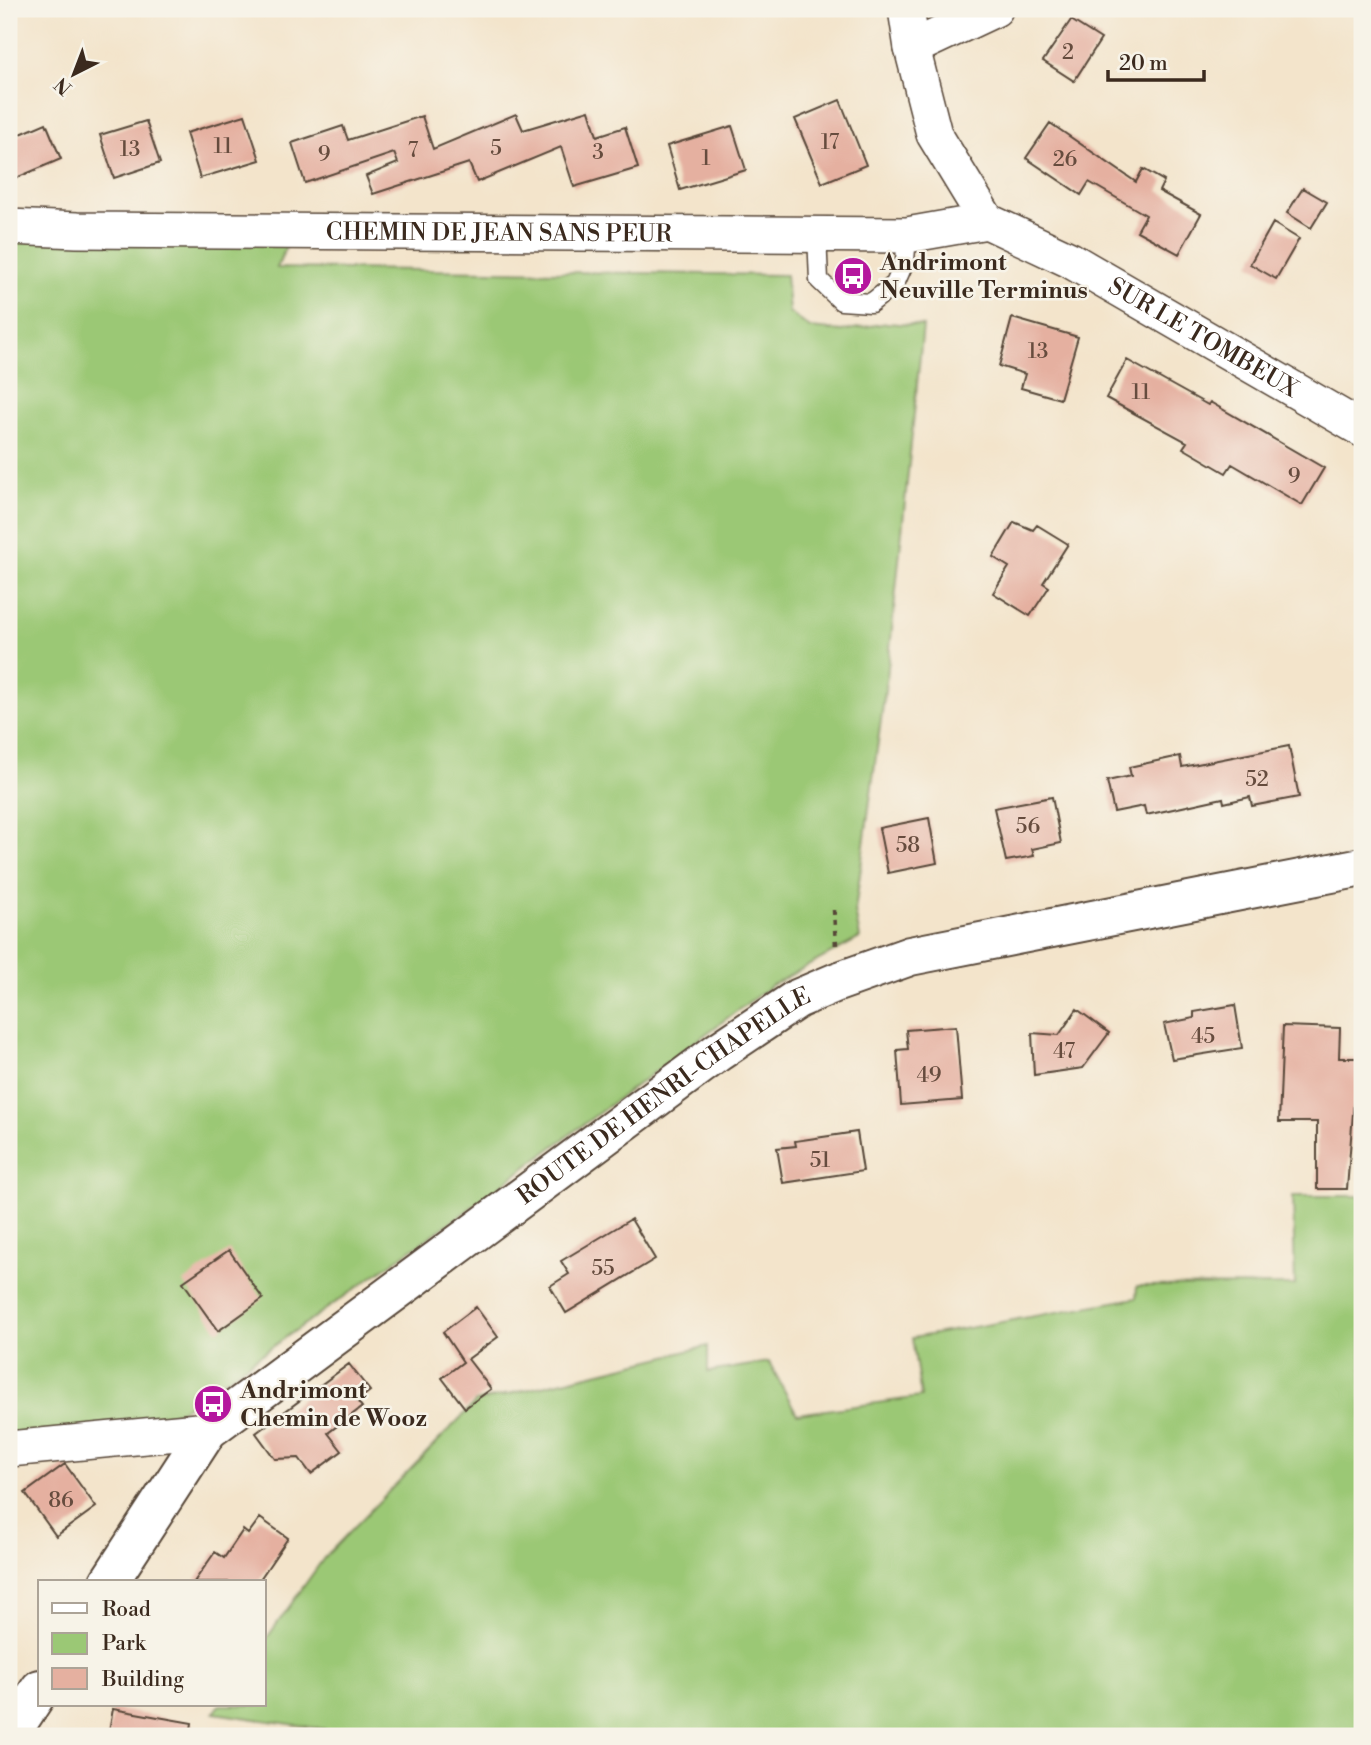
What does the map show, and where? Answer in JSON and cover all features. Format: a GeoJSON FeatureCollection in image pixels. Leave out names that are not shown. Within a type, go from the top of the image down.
{"type":"FeatureCollection","features":[{"type":"Feature","properties":{"kind":"street"},"geometry":{"type":"LineString","coordinates":[[906,9],[912,48],[934,134],[987,221]]}},
{"type":"Feature","properties":{"kind":"street"},"geometry":{"type":"LineString","coordinates":[[912,48],[995,9]]}},
{"type":"Feature","properties":{"kind":"street","name":"CHEMIN DE JEAN SANS PEUR"},"geometry":{"type":"LineString","coordinates":[[9,227],[77,230],[907,235],[987,221]]}},
{"type":"Feature","properties":{"kind":"street","name":"SUR LE TOMBEUX"},"geometry":{"type":"LineString","coordinates":[[987,221],[1070,260],[1362,429]]}},
{"type":"Feature","properties":{"kind":"street","name":"ROUTE DE HENRI-CHAPELLE"},"geometry":{"type":"LineString","coordinates":[[110,1580],[208,1430],[718,1052],[797,999],[910,956],[1362,867]]}},
{"type":"Feature","properties":{"kind":"street"},"geometry":{"type":"LineString","coordinates":[[9,1450],[208,1430]]}},
{"type":"Feature","properties":{"kind":"street"},"geometry":{"type":"LineString","coordinates":[[9,1736],[38,1692]]}},
{"type":"Feature","properties":{"kind":"lane"},"geometry":{"type":"LineString","coordinates":[[817,234],[819,280],[841,302],[872,303],[895,284],[905,261],[907,235]]}},
{"type":"Feature","properties":{"kind":"green space"},"geometry":{"type":"Polygon","coordinates":[[[9,234],[288,242],[277,268],[786,275],[789,312],[810,328],[842,331],[887,323],[923,326],[888,668],[855,911],[860,938],[772,985],[461,1215],[183,1409],[146,1424],[9,1441],[9,234]]]}},
{"type":"Feature","properties":{"kind":"green space"},"geometry":{"type":"Polygon","coordinates":[[[1293,1196],[1362,1196],[1362,1736],[319,1736],[324,1729],[214,1713],[219,1706],[266,1706],[266,1639],[324,1558],[476,1402],[708,1346],[708,1372],[769,1362],[797,1414],[921,1397],[912,1338],[1136,1298],[1137,1286],[1295,1285],[1293,1196]]]}},
{"type":"Feature","properties":{"kind":"building"},"geometry":{"type":"Polygon","coordinates":[[[1071,20],[1101,39],[1074,81],[1043,61],[1071,20]]]}},
{"type":"Feature","properties":{"kind":"building"},"geometry":{"type":"Polygon","coordinates":[[[840,100],[866,165],[822,183],[795,119],[840,100]]]}},
{"type":"Feature","properties":{"kind":"building"},"geometry":{"type":"Polygon","coordinates":[[[589,110],[597,136],[625,127],[638,168],[574,187],[561,147],[477,182],[469,163],[373,194],[366,176],[398,163],[394,153],[305,183],[292,143],[343,126],[348,140],[422,116],[433,149],[516,114],[523,130],[589,110]]]}},
{"type":"Feature","properties":{"kind":"building"},"geometry":{"type":"Polygon","coordinates":[[[245,115],[260,160],[200,178],[186,133],[245,115]]]}},
{"type":"Feature","properties":{"kind":"building"},"geometry":{"type":"Polygon","coordinates":[[[146,121],[160,163],[114,178],[100,135],[146,121]]]}},
{"type":"Feature","properties":{"kind":"building"},"geometry":{"type":"Polygon","coordinates":[[[46,123],[61,159],[9,181],[9,139],[46,123]]]}},
{"type":"Feature","properties":{"kind":"building"},"geometry":{"type":"Polygon","coordinates":[[[1050,123],[1136,182],[1143,169],[1164,181],[1159,191],[1201,214],[1179,254],[1137,231],[1146,215],[1089,182],[1081,195],[1026,158],[1050,123]]]}},
{"type":"Feature","properties":{"kind":"building"},"geometry":{"type":"Polygon","coordinates":[[[732,126],[746,170],[680,190],[667,146],[732,126]]]}},
{"type":"Feature","properties":{"kind":"building"},"geometry":{"type":"Polygon","coordinates":[[[1303,188],[1327,202],[1311,228],[1287,213],[1303,188]]]}},
{"type":"Feature","properties":{"kind":"building"},"geometry":{"type":"Polygon","coordinates":[[[1273,223],[1299,239],[1276,279],[1250,264],[1273,223]]]}},
{"type":"Feature","properties":{"kind":"building"},"geometry":{"type":"Polygon","coordinates":[[[1012,318],[1078,337],[1060,399],[1021,388],[1025,374],[999,366],[1012,318]]]}},
{"type":"Feature","properties":{"kind":"building"},"geometry":{"type":"Polygon","coordinates":[[[1127,360],[1208,405],[1210,402],[1324,468],[1302,505],[1232,464],[1226,473],[1183,448],[1187,442],[1106,398],[1127,360]]]}},
{"type":"Feature","properties":{"kind":"building"},"geometry":{"type":"Polygon","coordinates":[[[1014,522],[1033,530],[1037,525],[1068,544],[1043,583],[1049,587],[1030,616],[993,593],[1009,567],[993,557],[1014,522]]]}},
{"type":"Feature","properties":{"kind":"building"},"geometry":{"type":"Polygon","coordinates":[[[1289,746],[1299,797],[1252,806],[1250,797],[1224,803],[1223,798],[1146,815],[1144,806],[1114,812],[1107,781],[1131,776],[1129,767],[1180,756],[1182,767],[1289,746]]]}},
{"type":"Feature","properties":{"kind":"building"},"geometry":{"type":"Polygon","coordinates":[[[1052,797],[1061,843],[1032,849],[1034,856],[1006,861],[994,808],[1052,797]]]}},
{"type":"Feature","properties":{"kind":"building"},"geometry":{"type":"Polygon","coordinates":[[[929,818],[937,863],[888,873],[879,828],[929,818]]]}},
{"type":"Feature","properties":{"kind":"building"},"geometry":{"type":"Polygon","coordinates":[[[1235,1005],[1242,1048],[1172,1059],[1164,1024],[1194,1018],[1194,1012],[1235,1005]]]}},
{"type":"Feature","properties":{"kind":"building"},"geometry":{"type":"Polygon","coordinates":[[[1077,1009],[1109,1033],[1083,1068],[1034,1075],[1032,1033],[1059,1035],[1077,1009]]]}},
{"type":"Feature","properties":{"kind":"building"},"geometry":{"type":"Polygon","coordinates":[[[956,1026],[962,1100],[901,1105],[897,1050],[908,1049],[906,1030],[956,1026]]]}},
{"type":"Feature","properties":{"kind":"building"},"geometry":{"type":"Polygon","coordinates":[[[1283,1026],[1340,1028],[1339,1058],[1362,1058],[1362,1099],[1354,1100],[1347,1189],[1317,1189],[1317,1122],[1279,1122],[1283,1026]]]}},
{"type":"Feature","properties":{"kind":"building"},"geometry":{"type":"Polygon","coordinates":[[[857,1132],[863,1171],[783,1183],[777,1148],[796,1146],[795,1141],[857,1132]]]}},
{"type":"Feature","properties":{"kind":"building"},"geometry":{"type":"Polygon","coordinates":[[[631,1219],[655,1259],[566,1313],[550,1286],[569,1274],[561,1261],[631,1219]]]}},
{"type":"Feature","properties":{"kind":"building"},"geometry":{"type":"Polygon","coordinates":[[[229,1250],[263,1299],[218,1331],[183,1282],[229,1250]]]}},
{"type":"Feature","properties":{"kind":"building"},"geometry":{"type":"Polygon","coordinates":[[[476,1307],[498,1337],[468,1359],[491,1389],[465,1408],[442,1378],[463,1362],[443,1332],[476,1307]]]}},
{"type":"Feature","properties":{"kind":"building"},"geometry":{"type":"Polygon","coordinates":[[[349,1364],[370,1391],[357,1401],[362,1407],[328,1433],[342,1451],[311,1474],[299,1458],[275,1459],[256,1433],[349,1364]]]}},
{"type":"Feature","properties":{"kind":"building"},"geometry":{"type":"Polygon","coordinates":[[[65,1464],[96,1507],[56,1536],[25,1493],[65,1464]]]}},
{"type":"Feature","properties":{"kind":"building"},"geometry":{"type":"Polygon","coordinates":[[[260,1518],[288,1538],[259,1580],[195,1580],[215,1552],[224,1558],[243,1530],[248,1534],[260,1518]]]}},
{"type":"Feature","properties":{"kind":"building"},"geometry":{"type":"Polygon","coordinates":[[[113,1709],[192,1723],[190,1736],[108,1736],[113,1709]]]}},
{"type":"Feature","properties":{"kind":"place","name":"Andrimont Neuville Terminus"},"geometry":{"type":"Point","coordinates":[853,276]}},
{"type":"Feature","properties":{"kind":"place","name":"Andrimont Chemin de Wooz"},"geometry":{"type":"Point","coordinates":[213,1404]}}]}
